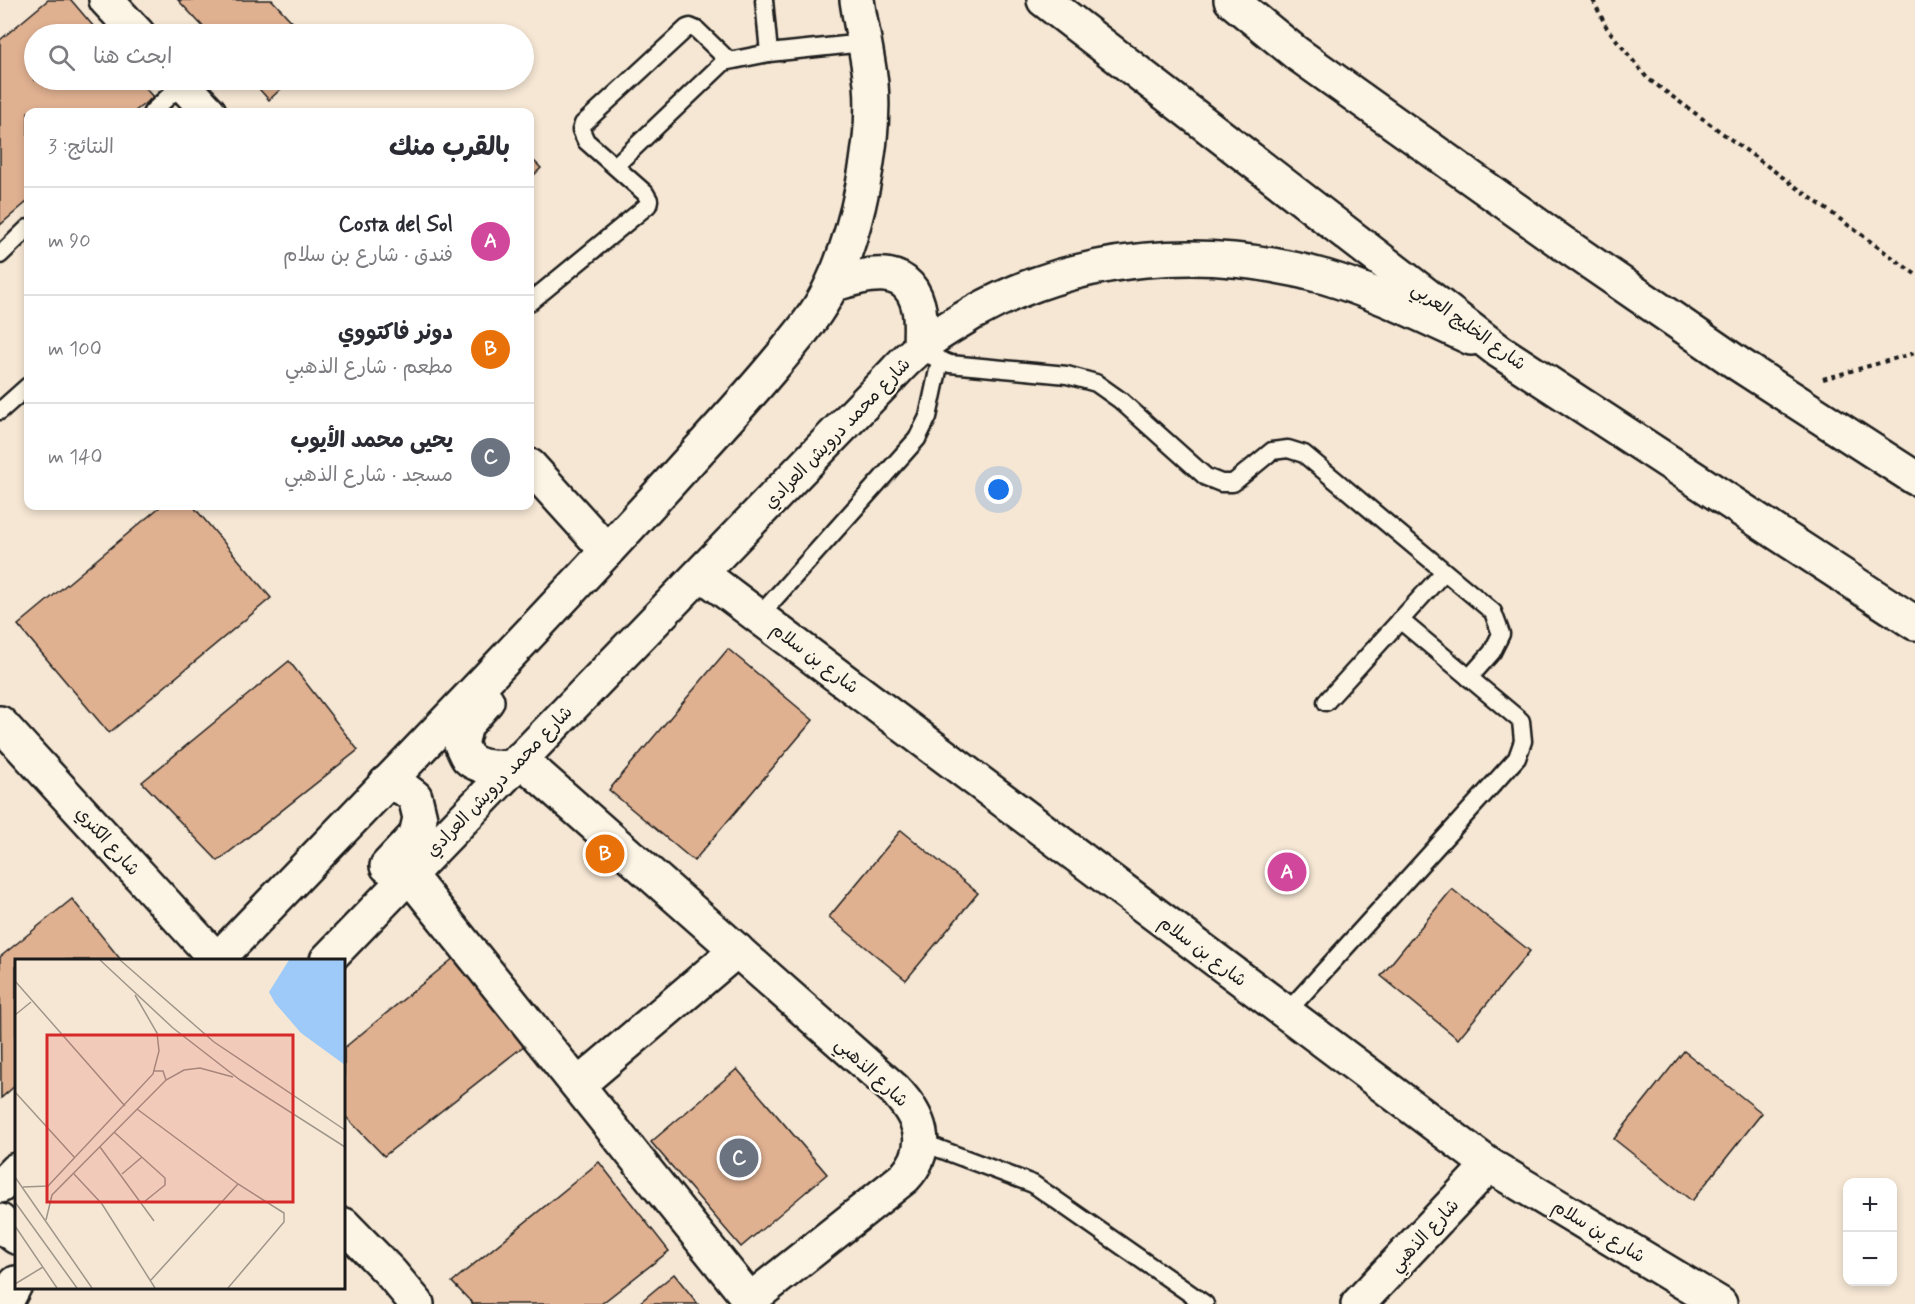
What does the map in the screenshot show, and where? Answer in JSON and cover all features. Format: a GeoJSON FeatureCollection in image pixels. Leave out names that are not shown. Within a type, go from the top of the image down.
{"type":"FeatureCollection","features":[{"type":"Feature","properties":{"kind":"street"},"geometry":{"type":"LineString","coordinates":[[106,0],[129,24]]}},
{"type":"Feature","properties":{"kind":"street"},"geometry":{"type":"LineString","coordinates":[[218,959],[607,551],[797,339],[832,285],[853,230],[863,183],[870,129],[871,85],[857,0]]}},
{"type":"Feature","properties":{"kind":"street","name":"شارع الخليج العربي"},"geometry":{"type":"LineString","coordinates":[[1044,0],[1499,351],[1915,623]]}},
{"type":"Feature","properties":{"kind":"street"},"geometry":{"type":"LineString","coordinates":[[1231,0],[1296,53],[1561,242],[1780,391],[1915,478]]}},
{"type":"Feature","properties":{"kind":"street"},"geometry":{"type":"LineString","coordinates":[[189,90],[205,108]]}},
{"type":"Feature","properties":{"kind":"street","name":"شارع محمد درويش العرادي"},"geometry":{"type":"LineString","coordinates":[[328,959],[891,376],[931,354],[948,327],[989,304],[1066,274],[1108,265],[1188,258],[1233,260],[1325,277],[1384,298],[1499,351]]}},
{"type":"Feature","properties":{"kind":"street"},"geometry":{"type":"LineString","coordinates":[[832,285],[877,273],[903,282],[913,293],[931,354]]}},
{"type":"Feature","properties":{"kind":"street"},"geometry":{"type":"LineString","coordinates":[[534,470],[607,551]]}},
{"type":"Feature","properties":{"kind":"street","name":"شارع بن سلام"},"geometry":{"type":"LineString","coordinates":[[702,573],[1489,1165],[1720,1304]]}},
{"type":"Feature","properties":{"kind":"street"},"geometry":{"type":"LineString","coordinates":[[516,763],[499,768],[480,764],[468,758],[461,744],[466,724],[534,646],[562,598]]}},
{"type":"Feature","properties":{"kind":"street","name":"شارع الكنري"},"geometry":{"type":"LineString","coordinates":[[0,723],[216,959]]}},
{"type":"Feature","properties":{"kind":"street","name":"شارع الذهبي"},"geometry":{"type":"LineString","coordinates":[[516,763],[737,950],[906,1102],[917,1121],[921,1142]]}},
{"type":"Feature","properties":{"kind":"street"},"geometry":{"type":"LineString","coordinates":[[355,931],[353,915],[357,901],[416,834],[420,818],[415,797],[403,788],[386,783]]}},
{"type":"Feature","properties":{"kind":"street"},"geometry":{"type":"LineString","coordinates":[[409,875],[752,1302],[904,1177],[914,1167],[921,1142]]}},
{"type":"Feature","properties":{"kind":"street"},"geometry":{"type":"LineString","coordinates":[[578,1085],[737,950]]}},
{"type":"Feature","properties":{"kind":"street","name":"شارع الذهبي"},"geometry":{"type":"LineString","coordinates":[[1358,1304],[1489,1165]]}},
{"type":"Feature","properties":{"kind":"street"},"geometry":{"type":"LineString","coordinates":[[0,1221],[3,1227],[15,1236]]}},
{"type":"Feature","properties":{"kind":"street"},"geometry":{"type":"LineString","coordinates":[[345,1226],[390,1272],[417,1304]]}},
{"type":"Feature","properties":{"kind":"lane"},"geometry":{"type":"LineString","coordinates":[[764,0],[769,53]]}},
{"type":"Feature","properties":{"kind":"lane"},"geometry":{"type":"LineString","coordinates":[[534,299],[648,205],[649,200],[645,193],[582,135],[581,130],[587,120],[687,28],[697,30],[728,60]]}},
{"type":"Feature","properties":{"kind":"lane"},"geometry":{"type":"LineString","coordinates":[[615,166],[721,63],[769,53],[864,43]]}},
{"type":"Feature","properties":{"kind":"lane"},"geometry":{"type":"LineString","coordinates":[[156,108],[173,90]]}},
{"type":"Feature","properties":{"kind":"lane"},"geometry":{"type":"LineString","coordinates":[[0,255],[24,232]]}},
{"type":"Feature","properties":{"kind":"lane"},"geometry":{"type":"LineString","coordinates":[[759,616],[918,439],[930,411],[931,354],[950,364],[1067,375],[1096,383],[1120,400],[1206,477],[1221,483],[1233,483],[1272,451],[1288,449],[1304,454],[1493,612],[1501,634],[1492,652],[1469,678]]}},
{"type":"Feature","properties":{"kind":"lane"},"geometry":{"type":"LineString","coordinates":[[0,411],[24,390]]}},
{"type":"Feature","properties":{"kind":"lane"},"geometry":{"type":"LineString","coordinates":[[1326,702],[1444,572]]}},
{"type":"Feature","properties":{"kind":"lane"},"geometry":{"type":"LineString","coordinates":[[1286,1013],[1517,758],[1523,741],[1521,721],[1400,620]]}},
{"type":"Feature","properties":{"kind":"lane"},"geometry":{"type":"LineString","coordinates":[[921,1142],[1033,1184],[1205,1304]]}},
{"type":"Feature","properties":{"kind":"path"},"geometry":{"type":"LineString","coordinates":[[1593,0],[1607,28],[1647,78],[1915,274]]}},
{"type":"Feature","properties":{"kind":"path"},"geometry":{"type":"LineString","coordinates":[[1780,391],[1915,353]]}},
{"type":"Feature","properties":{"kind":"building"},"geometry":{"type":"Polygon","coordinates":[[[48,0],[71,0],[91,24],[24,24],[24,90],[147,90],[153,97],[139,108],[24,108],[24,204],[0,225],[0,40],[48,0]]]}},
{"type":"Feature","properties":{"kind":"building"},"geometry":{"type":"Polygon","coordinates":[[[178,0],[272,0],[294,24],[201,24],[178,0]]]}},
{"type":"Feature","properties":{"kind":"building"},"geometry":{"type":"Polygon","coordinates":[[[260,90],[280,90],[269,100],[260,90]]]}},
{"type":"Feature","properties":{"kind":"building"},"geometry":{"type":"Polygon","coordinates":[[[534,161],[541,168],[534,175],[534,161]]]}},
{"type":"Feature","properties":{"kind":"building"},"geometry":{"type":"Polygon","coordinates":[[[156,510],[196,510],[271,598],[109,733],[18,625],[156,510]]]}},
{"type":"Feature","properties":{"kind":"building"},"geometry":{"type":"Polygon","coordinates":[[[728,649],[813,720],[694,861],[609,790],[728,649]]]}},
{"type":"Feature","properties":{"kind":"building"},"geometry":{"type":"Polygon","coordinates":[[[289,661],[358,750],[218,861],[142,782],[289,661]]]}},
{"type":"Feature","properties":{"kind":"building"},"geometry":{"type":"Polygon","coordinates":[[[901,830],[978,893],[906,980],[829,917],[901,830]]]}},
{"type":"Feature","properties":{"kind":"building"},"geometry":{"type":"Polygon","coordinates":[[[1452,889],[1530,951],[1458,1039],[1381,976],[1452,889]]]}},
{"type":"Feature","properties":{"kind":"building"},"geometry":{"type":"Polygon","coordinates":[[[72,899],[120,959],[15,959],[15,1086],[1,1098],[0,957],[72,899]]]}},
{"type":"Feature","properties":{"kind":"building"},"geometry":{"type":"Polygon","coordinates":[[[455,957],[525,1045],[384,1156],[345,1116],[345,1047],[455,957]]]}},
{"type":"Feature","properties":{"kind":"building"},"geometry":{"type":"Polygon","coordinates":[[[1684,1051],[1762,1113],[1692,1201],[1614,1139],[1684,1051]]]}},
{"type":"Feature","properties":{"kind":"building"},"geometry":{"type":"Polygon","coordinates":[[[737,1069],[827,1174],[741,1247],[651,1142],[737,1069]]]}},
{"type":"Feature","properties":{"kind":"building"},"geometry":{"type":"Polygon","coordinates":[[[599,1162],[669,1251],[601,1304],[473,1304],[452,1282],[599,1162]]]}},
{"type":"Feature","properties":{"kind":"building"},"geometry":{"type":"Polygon","coordinates":[[[674,1274],[698,1304],[638,1304],[674,1274]]]}},
{"type":"Feature","properties":{"kind":"place","name":"دونر فاكتووي"},"geometry":{"type":"Point","coordinates":[605,854]}},
{"type":"Feature","properties":{"kind":"place","name":"Costa del Sol"},"geometry":{"type":"Point","coordinates":[1287,872]}},
{"type":"Feature","properties":{"kind":"place","name":"يحيى محمد الأيوب"},"geometry":{"type":"Point","coordinates":[739,1158]}}]}
